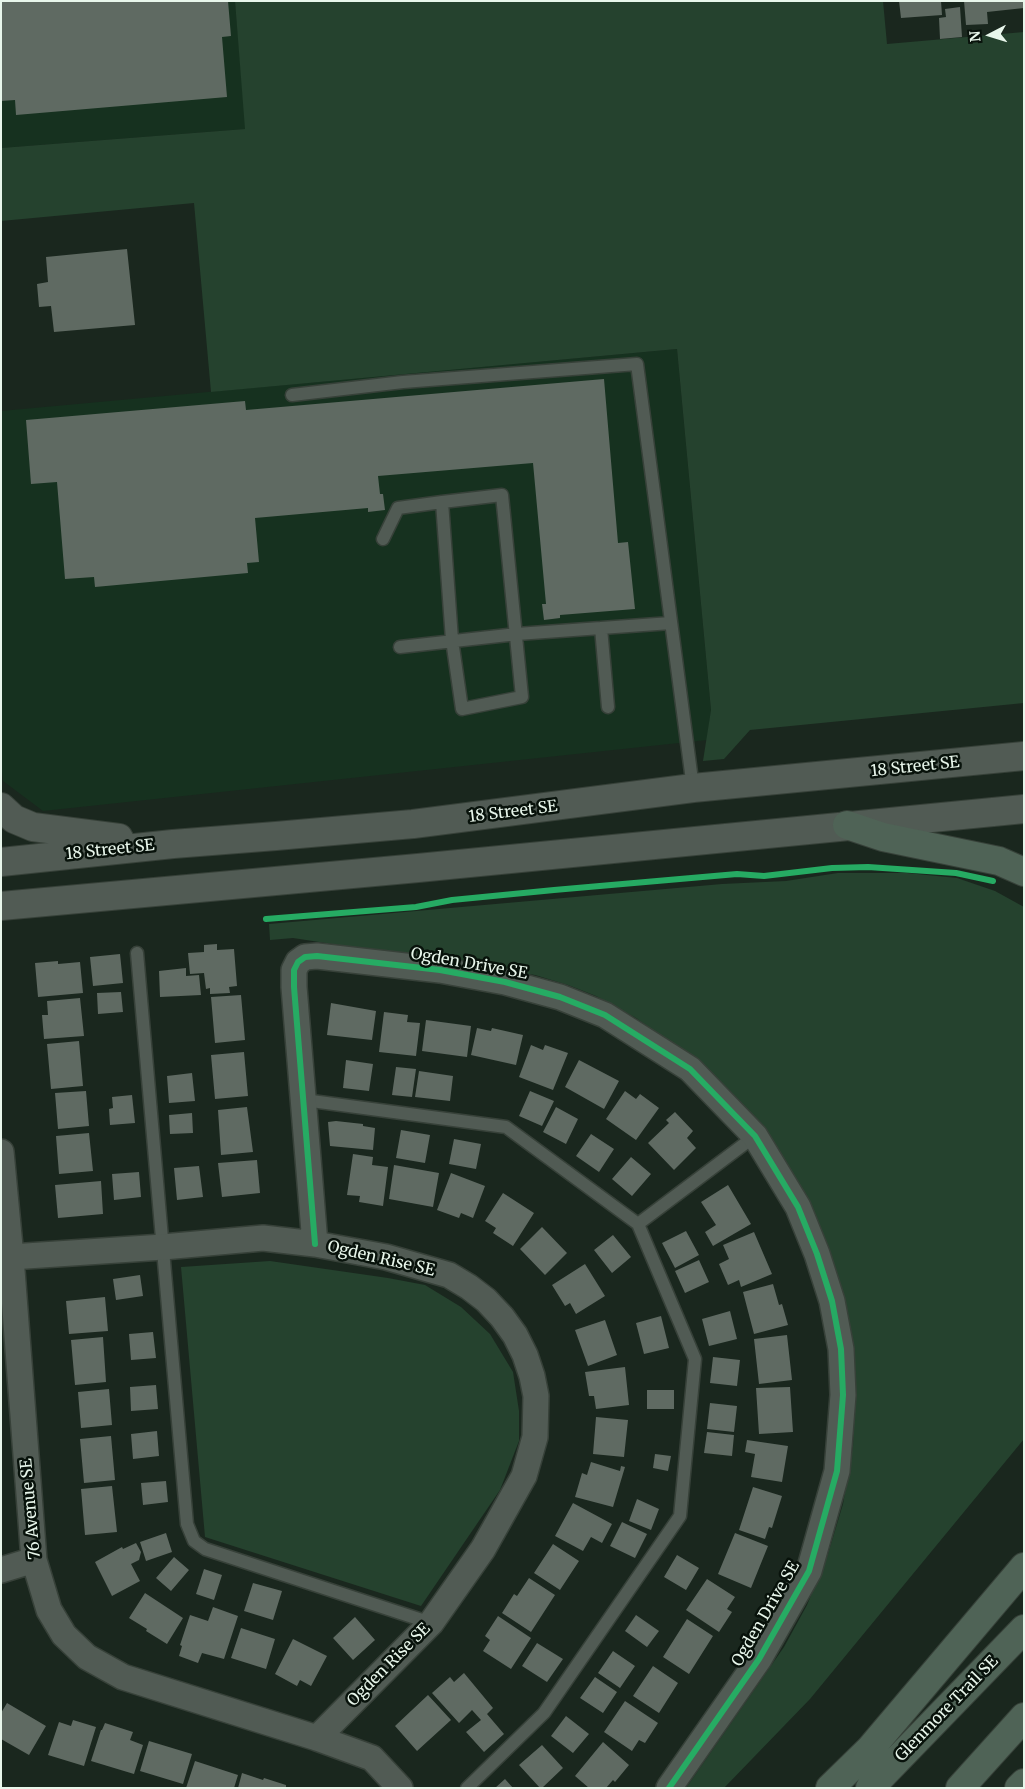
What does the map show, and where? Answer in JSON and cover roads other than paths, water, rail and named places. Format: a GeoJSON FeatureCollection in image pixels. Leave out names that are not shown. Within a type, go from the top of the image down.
{"type":"FeatureCollection","features":[{"type":"Feature","properties":{"kind":"highway"},"geometry":{"type":"LineString","coordinates":[[847,825],[883,837],[999,861],[1024,872]]}},
{"type":"Feature","properties":{"kind":"highway"},"geometry":{"type":"LineString","coordinates":[[830,1788],[870,1750],[1024,1567]]}},
{"type":"Feature","properties":{"kind":"highway","name":"Glenmore Trail SE"},"geometry":{"type":"LineString","coordinates":[[870,1788],[1024,1629]]}},
{"type":"Feature","properties":{"kind":"highway"},"geometry":{"type":"LineString","coordinates":[[960,1788],[1024,1717]]}},
{"type":"Feature","properties":{"kind":"highway"},"geometry":{"type":"LineString","coordinates":[[1019,1788],[1024,1783]]}},
{"type":"Feature","properties":{"kind":"street","name":"18 Street SE"},"geometry":{"type":"LineString","coordinates":[[1,862],[173,844],[439,821],[693,788],[1024,756]]}},
{"type":"Feature","properties":{"kind":"street"},"geometry":{"type":"LineString","coordinates":[[1,807],[14,819],[32,827],[173,844]]}},
{"type":"Feature","properties":{"kind":"street"},"geometry":{"type":"LineString","coordinates":[[1,906],[418,868],[847,825],[1024,810]]}},
{"type":"Feature","properties":{"kind":"street","name":"Ogden Drive SE"},"geometry":{"type":"LineString","coordinates":[[315,1244],[294,987],[294,970],[298,962],[305,957],[318,956],[440,970],[505,982],[560,997],[605,1014],[690,1069],[755,1136],[798,1207],[817,1254],[832,1301],[841,1348],[843,1395],[837,1471],[809,1571],[759,1659],[670,1788]]}},
{"type":"Feature","properties":{"kind":"street","name":"76 Avenue SE"},"geometry":{"type":"LineString","coordinates":[[1,1152],[11,1257],[34,1560],[49,1610],[64,1634],[87,1657],[123,1677],[317,1738],[372,1758],[400,1788]]}},
{"type":"Feature","properties":{"kind":"street","name":"Ogden Rise SE"},"geometry":{"type":"LineString","coordinates":[[11,1257],[263,1238],[315,1244],[386,1257],[449,1275],[486,1300],[515,1335],[525,1355],[532,1376],[536,1403],[535,1437],[524,1476],[483,1548],[431,1624],[317,1738]]}},
{"type":"Feature","properties":{"kind":"street"},"geometry":{"type":"LineString","coordinates":[[1,1570],[34,1560]]}},
{"type":"Feature","properties":{"kind":"lane"},"geometry":{"type":"LineString","coordinates":[[292,395],[403,382],[636,364],[693,788]]}},
{"type":"Feature","properties":{"kind":"lane"},"geometry":{"type":"LineString","coordinates":[[383,539],[398,508],[442,502],[502,495],[522,697],[462,709],[452,640],[442,502]]}},
{"type":"Feature","properties":{"kind":"lane"},"geometry":{"type":"LineString","coordinates":[[400,647],[516,634],[671,623]]}},
{"type":"Feature","properties":{"kind":"lane"},"geometry":{"type":"LineString","coordinates":[[601,628],[608,707]]}},
{"type":"Feature","properties":{"kind":"lane"},"geometry":{"type":"LineString","coordinates":[[137,953],[187,1524],[194,1541],[205,1549],[431,1624]]}},
{"type":"Feature","properties":{"kind":"lane"},"geometry":{"type":"LineString","coordinates":[[304,1100],[506,1127],[638,1224],[695,1359],[680,1516],[544,1713],[466,1788]]}},
{"type":"Feature","properties":{"kind":"lane"},"geometry":{"type":"LineString","coordinates":[[638,1224],[755,1136]]}}]}
